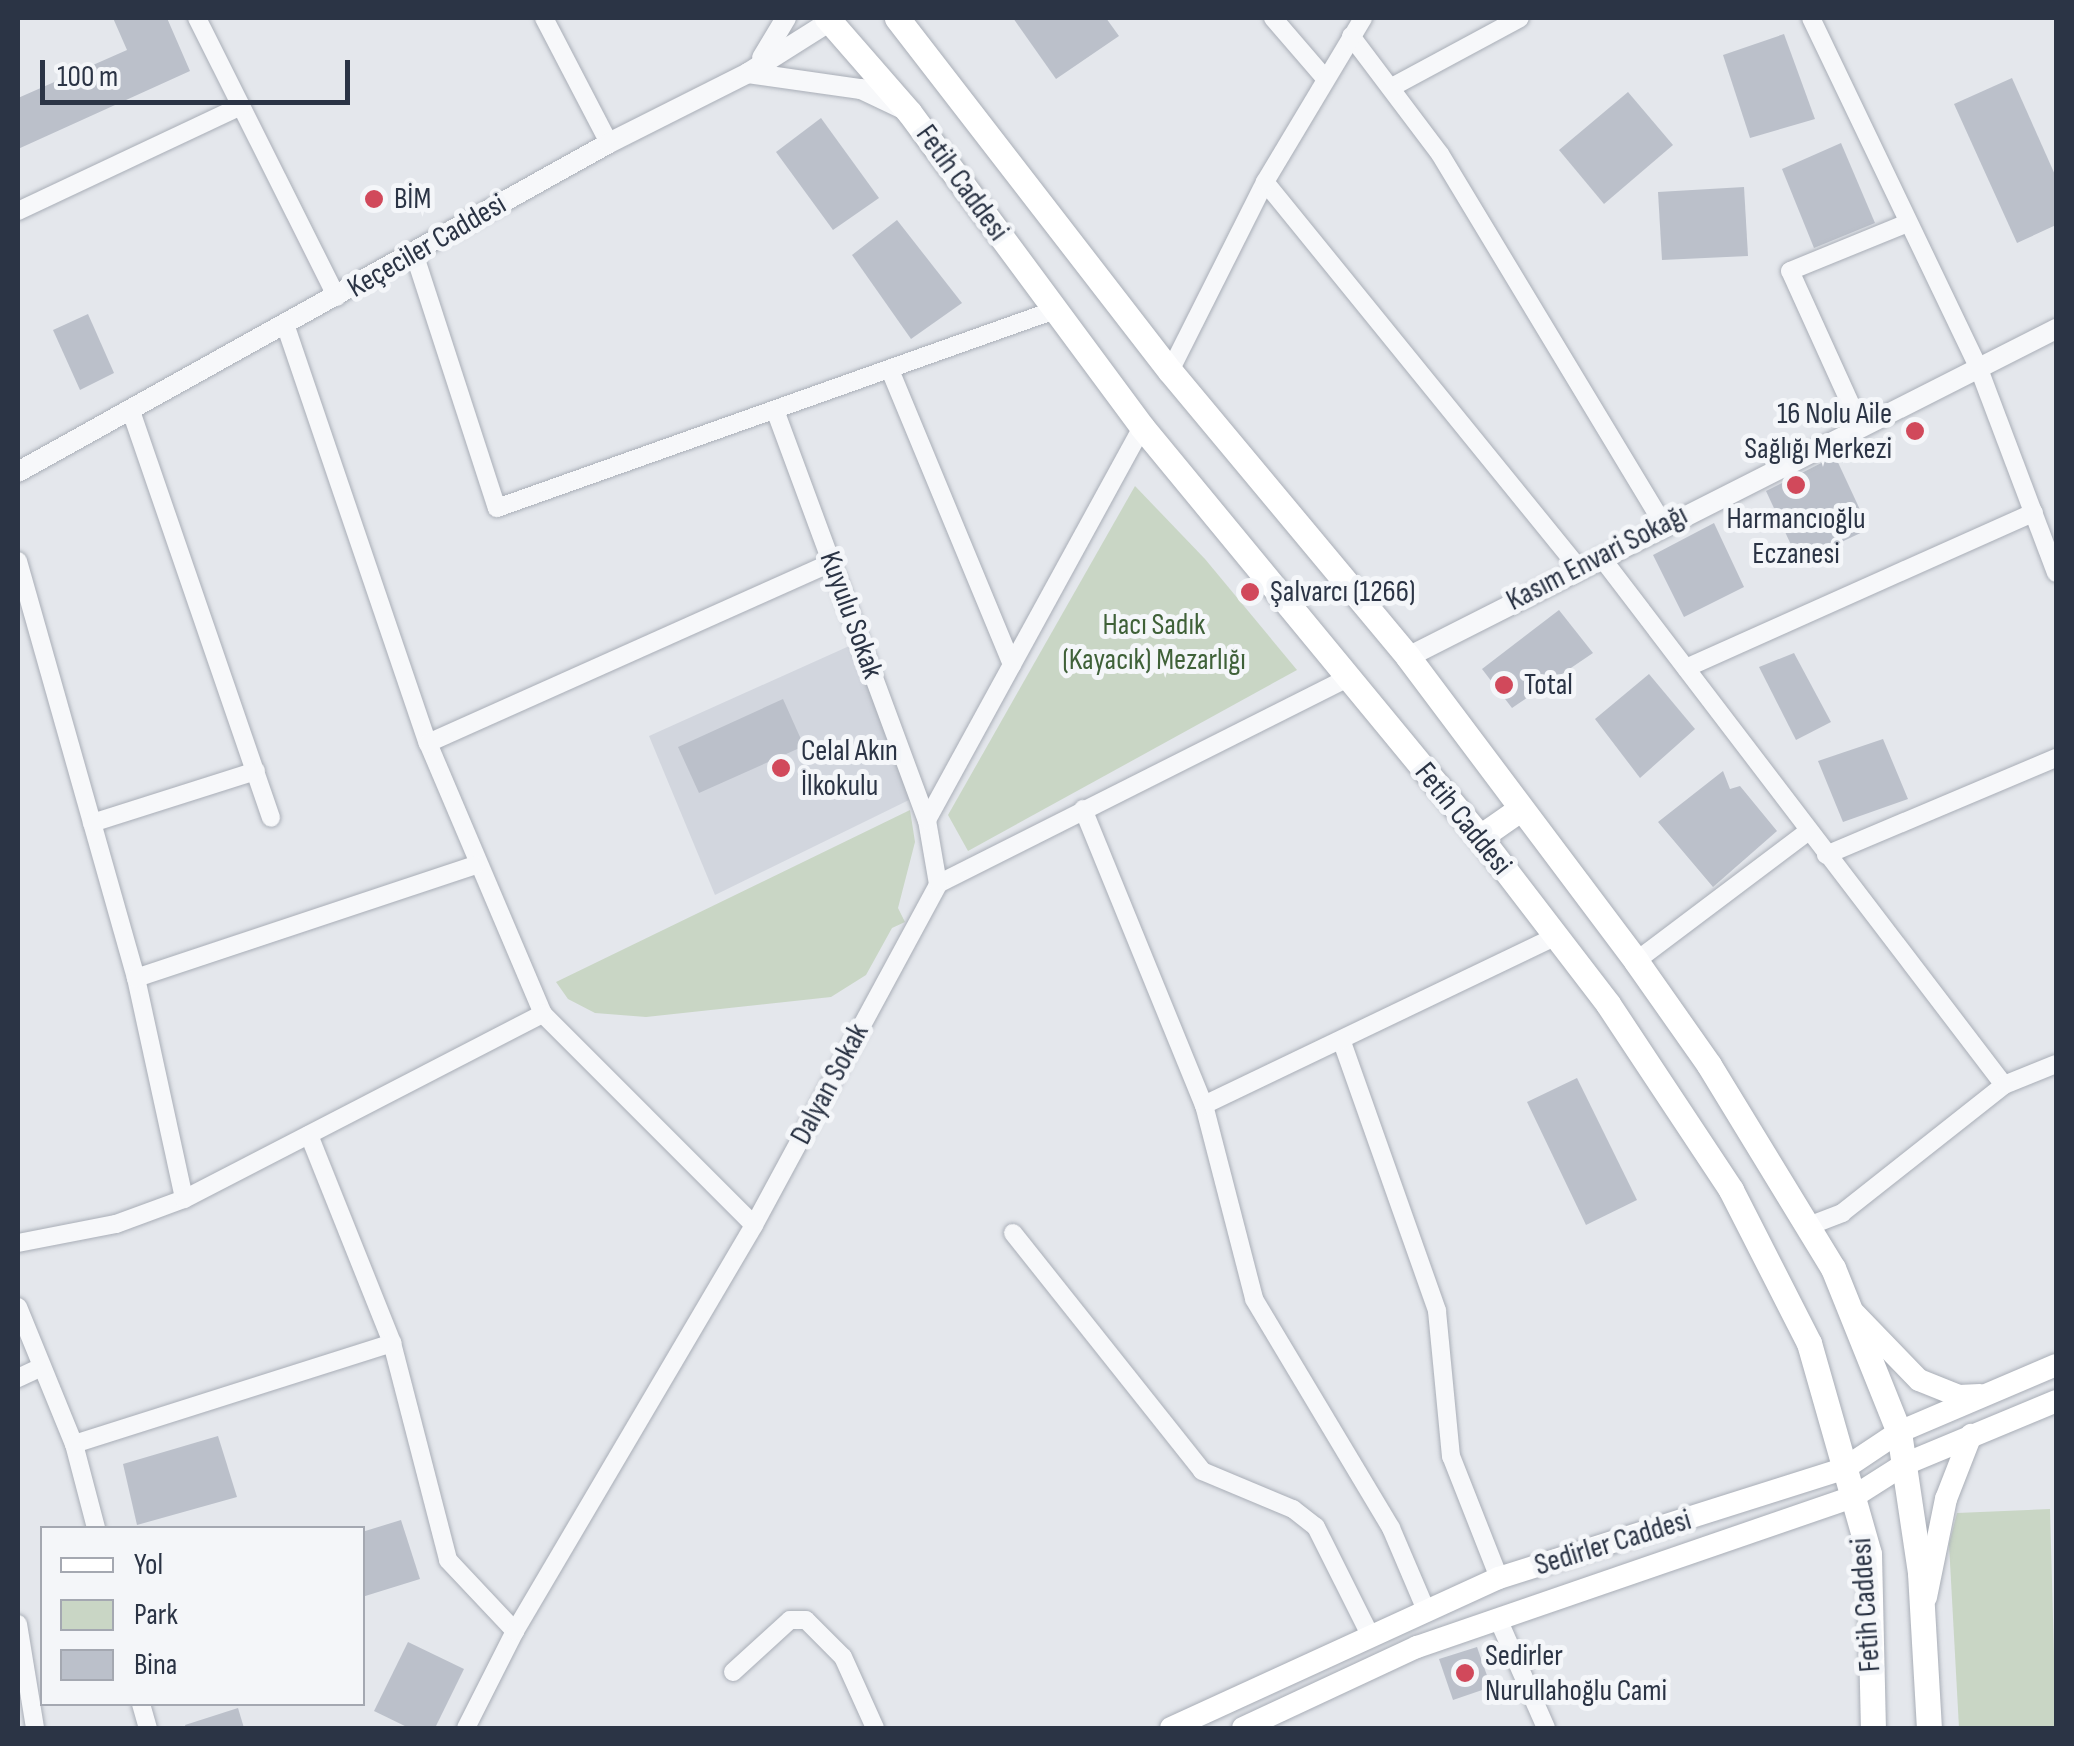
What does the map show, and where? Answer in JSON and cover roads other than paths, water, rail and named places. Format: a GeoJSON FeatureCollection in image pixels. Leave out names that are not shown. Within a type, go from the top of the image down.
{"type":"FeatureCollection","features":[{"type":"Feature","properties":{"kind":"main road","name":"Fetih Caddesi"},"geometry":{"type":"LineString","coordinates":[[897,18],[1170,370],[1408,657],[1709,1065],[1853,1312],[1899,1432],[1923,1610],[1929,1728]]}},
{"type":"Feature","properties":{"kind":"main road","name":"Fetih Caddesi"},"geometry":{"type":"LineString","coordinates":[[830,19],[909,112],[1142,426],[1346,679],[1480,837],[1608,1004],[1731,1190],[1809,1344],[1869,1554],[1873,1728]]}},
{"type":"Feature","properties":{"kind":"main road"},"geometry":{"type":"LineString","coordinates":[[1480,837],[1520,810]]}},
{"type":"Feature","properties":{"kind":"main road"},"geometry":{"type":"LineString","coordinates":[[1853,1312],[1919,1380],[1959,1396],[1989,1394]]}},
{"type":"Feature","properties":{"kind":"main road","name":"Sedirler Caddesi"},"geometry":{"type":"LineString","coordinates":[[1185,1726],[1369,1632],[1499,1578],[1845,1468],[1899,1432],[2056,1365]]}},
{"type":"Feature","properties":{"kind":"main road","name":"Sedirler Caddesi"},"geometry":{"type":"LineString","coordinates":[[1243,1728],[1417,1647],[1853,1497],[1905,1464],[2056,1401]]}},
{"type":"Feature","properties":{"kind":"main road"},"geometry":{"type":"LineString","coordinates":[[1923,1610],[1946,1499],[1971,1435]]}},
{"type":"Feature","properties":{"kind":"street"},"geometry":{"type":"LineString","coordinates":[[197,18],[337,297]]}},
{"type":"Feature","properties":{"kind":"street"},"geometry":{"type":"LineString","coordinates":[[544,18],[609,143]]}},
{"type":"Feature","properties":{"kind":"street"},"geometry":{"type":"LineString","coordinates":[[748,73],[776,42],[786,18]]}},
{"type":"Feature","properties":{"kind":"street"},"geometry":{"type":"LineString","coordinates":[[1273,18],[1324,77]]}},
{"type":"Feature","properties":{"kind":"street"},"geometry":{"type":"LineString","coordinates":[[1170,370],[1265,182],[1324,77],[1363,18]]}},
{"type":"Feature","properties":{"kind":"street"},"geometry":{"type":"LineString","coordinates":[[1392,87],[1520,18]]}},
{"type":"Feature","properties":{"kind":"street"},"geometry":{"type":"LineString","coordinates":[[1812,18],[1905,224],[1979,369],[2056,572]]}},
{"type":"Feature","properties":{"kind":"street","name":"Keçeciler Caddesi"},"geometry":{"type":"LineString","coordinates":[[18,472],[132,414],[609,143],[748,73],[830,19]]}},
{"type":"Feature","properties":{"kind":"street"},"geometry":{"type":"LineString","coordinates":[[1351,36],[1392,87],[1523,285],[1663,524]]}},
{"type":"Feature","properties":{"kind":"street"},"geometry":{"type":"LineString","coordinates":[[748,73],[862,89],[909,112]]}},
{"type":"Feature","properties":{"kind":"street"},"geometry":{"type":"LineString","coordinates":[[18,211],[241,106]]}},
{"type":"Feature","properties":{"kind":"street"},"geometry":{"type":"LineString","coordinates":[[1265,182],[1579,569]]}},
{"type":"Feature","properties":{"kind":"street"},"geometry":{"type":"LineString","coordinates":[[1860,425],[1790,272],[1905,224]]}},
{"type":"Feature","properties":{"kind":"street"},"geometry":{"type":"LineString","coordinates":[[414,253],[497,508],[1055,310]]}},
{"type":"Feature","properties":{"kind":"street"},"geometry":{"type":"LineString","coordinates":[[286,327],[428,744],[542,1014],[754,1225]]}},
{"type":"Feature","properties":{"kind":"street","name":"Kasım Envari Sokağı"},"geometry":{"type":"LineString","coordinates":[[1408,657],[1663,524],[2056,329]]}},
{"type":"Feature","properties":{"kind":"street"},"geometry":{"type":"LineString","coordinates":[[890,370],[1012,665]]}},
{"type":"Feature","properties":{"kind":"street","name":"Kuyulu Sokak"},"geometry":{"type":"LineString","coordinates":[[775,410],[928,820]]}},
{"type":"Feature","properties":{"kind":"street"},"geometry":{"type":"LineString","coordinates":[[132,414],[271,818]]}},
{"type":"Feature","properties":{"kind":"street"},"geometry":{"type":"LineString","coordinates":[[1142,426],[928,820],[938,884],[1346,679]]}},
{"type":"Feature","properties":{"kind":"street"},"geometry":{"type":"LineString","coordinates":[[1686,668],[2034,512]]}},
{"type":"Feature","properties":{"kind":"street"},"geometry":{"type":"LineString","coordinates":[[1601,557],[2004,1086]]}},
{"type":"Feature","properties":{"kind":"street"},"geometry":{"type":"LineString","coordinates":[[18,561],[136,978],[184,1199]]}},
{"type":"Feature","properties":{"kind":"street"},"geometry":{"type":"LineString","coordinates":[[428,744],[832,562]]}},
{"type":"Feature","properties":{"kind":"street"},"geometry":{"type":"LineString","coordinates":[[1826,855],[2056,758]]}},
{"type":"Feature","properties":{"kind":"street"},"geometry":{"type":"LineString","coordinates":[[92,823],[256,772]]}},
{"type":"Feature","properties":{"kind":"street"},"geometry":{"type":"LineString","coordinates":[[1083,809],[1204,1106],[1254,1299],[1392,1528],[1426,1610]]}},
{"type":"Feature","properties":{"kind":"street"},"geometry":{"type":"LineString","coordinates":[[1636,961],[1807,832]]}},
{"type":"Feature","properties":{"kind":"street"},"geometry":{"type":"LineString","coordinates":[[136,978],[476,865]]}},
{"type":"Feature","properties":{"kind":"street","name":"Dalyan Sokak"},"geometry":{"type":"LineString","coordinates":[[466,1728],[515,1631],[754,1225],[938,884]]}},
{"type":"Feature","properties":{"kind":"street"},"geometry":{"type":"LineString","coordinates":[[1204,1106],[1554,937]]}},
{"type":"Feature","properties":{"kind":"street"},"geometry":{"type":"LineString","coordinates":[[18,1243],[116,1224],[184,1199],[542,1014]]}},
{"type":"Feature","properties":{"kind":"street"},"geometry":{"type":"LineString","coordinates":[[1342,1042],[1436,1311],[1452,1456],[1499,1578]]}},
{"type":"Feature","properties":{"kind":"street"},"geometry":{"type":"LineString","coordinates":[[1806,1227],[1842,1212],[2004,1086],[2056,1064]]}},
{"type":"Feature","properties":{"kind":"street"},"geometry":{"type":"LineString","coordinates":[[309,1135],[392,1343],[448,1560],[515,1631]]}},
{"type":"Feature","properties":{"kind":"street"},"geometry":{"type":"LineString","coordinates":[[1013,1233],[1202,1471],[1293,1509],[1316,1527],[1369,1632]]}},
{"type":"Feature","properties":{"kind":"street"},"geometry":{"type":"LineString","coordinates":[[18,1308],[74,1444],[95,1526]]}},
{"type":"Feature","properties":{"kind":"street"},"geometry":{"type":"LineString","coordinates":[[74,1444],[392,1343]]}},
{"type":"Feature","properties":{"kind":"street"},"geometry":{"type":"LineString","coordinates":[[18,1378],[42,1367]]}},
{"type":"Feature","properties":{"kind":"street"},"geometry":{"type":"LineString","coordinates":[[1498,1619],[1546,1728]]}},
{"type":"Feature","properties":{"kind":"street"},"geometry":{"type":"LineString","coordinates":[[733,1672],[790,1620],[806,1620],[844,1657],[875,1728]]}},
{"type":"Feature","properties":{"kind":"street"},"geometry":{"type":"LineString","coordinates":[[18,1624],[36,1728]]}},
{"type":"Feature","properties":{"kind":"place","name":"BİM"},"geometry":{"type":"Point","coordinates":[374,199]}},
{"type":"Feature","properties":{"kind":"place","name":"16 Nolu Aile Sağlığı Merkezi"},"geometry":{"type":"Point","coordinates":[1915,431]}},
{"type":"Feature","properties":{"kind":"place","name":"Harmancıoğlu Eczanesi"},"geometry":{"type":"Point","coordinates":[1796,485]}},
{"type":"Feature","properties":{"kind":"place","name":"Şalvarcı (1266)"},"geometry":{"type":"Point","coordinates":[1250,592]}},
{"type":"Feature","properties":{"kind":"place","name":"Total"},"geometry":{"type":"Point","coordinates":[1504,685]}},
{"type":"Feature","properties":{"kind":"place","name":"Celal Akın İlkokulu"},"geometry":{"type":"Point","coordinates":[781,768]}},
{"type":"Feature","properties":{"kind":"place","name":"Sedirler Nurullahoğlu Cami"},"geometry":{"type":"Point","coordinates":[1465,1673]}},
{"type":"Feature","properties":{"kind":"park label","name":"Hacı Sadık (Kayacık) Mezarlığı"},"geometry":{"type":"Point","coordinates":[1154,642]}}]}
